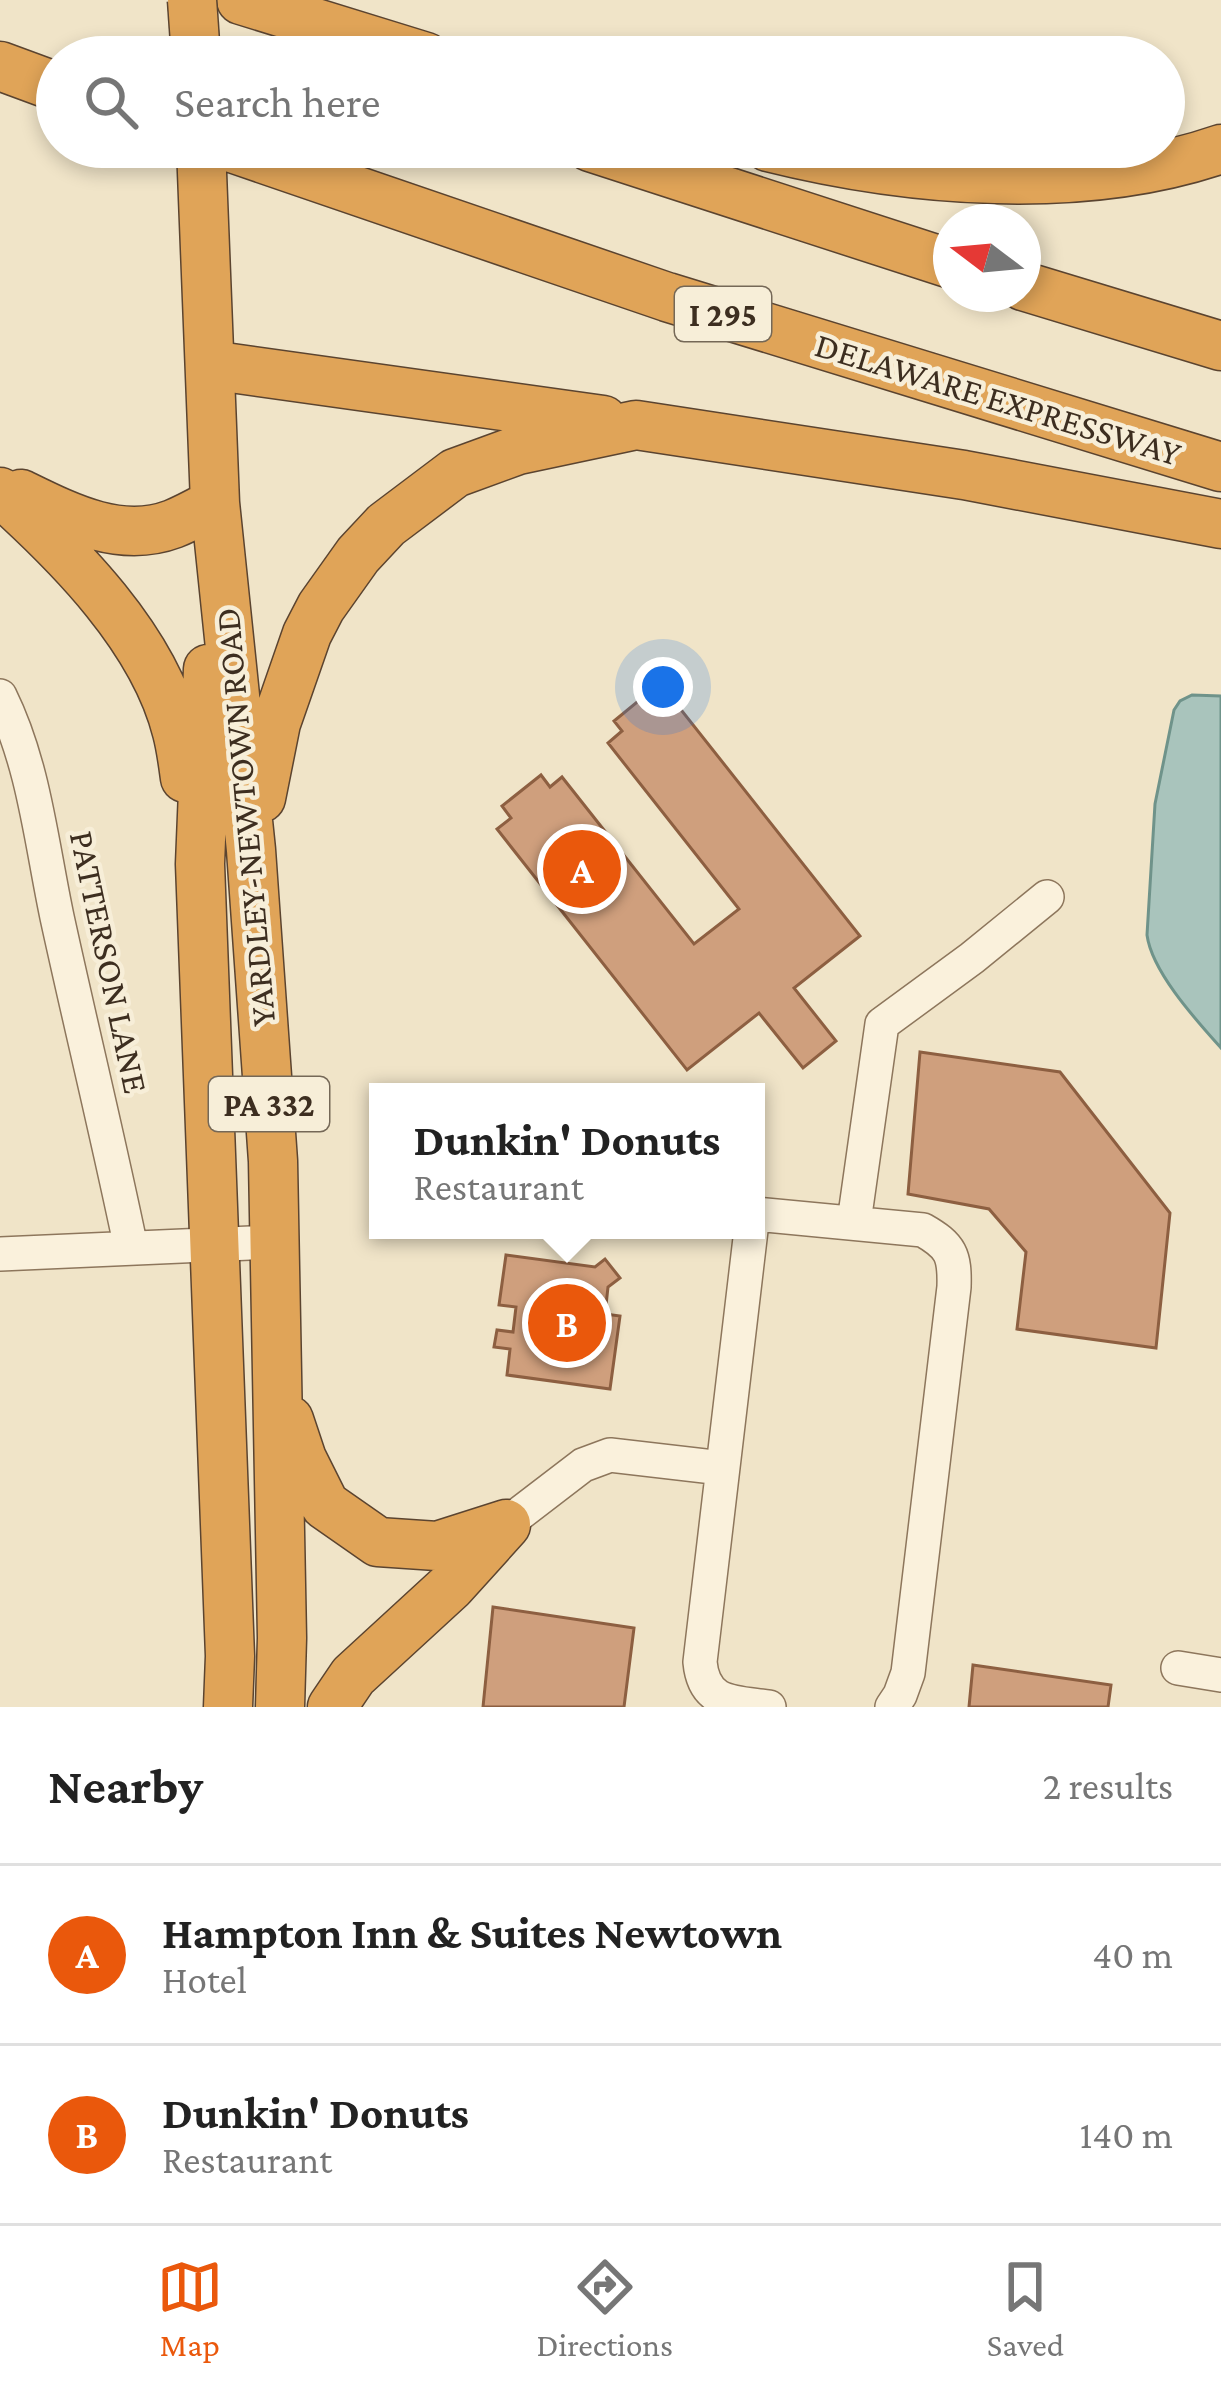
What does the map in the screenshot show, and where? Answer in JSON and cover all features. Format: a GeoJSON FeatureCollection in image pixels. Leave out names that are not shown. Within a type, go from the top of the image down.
{"type":"FeatureCollection","features":[{"type":"Feature","properties":{"kind":"highway"},"geometry":{"type":"LineString","coordinates":[[164,0],[268,36]]}},
{"type":"Feature","properties":{"kind":"highway"},"geometry":{"type":"LineString","coordinates":[[193,0],[195,36]]}},
{"type":"Feature","properties":{"kind":"highway"},"geometry":{"type":"LineString","coordinates":[[241,0],[358,36]]}},
{"type":"Feature","properties":{"kind":"highway"},"geometry":{"type":"LineString","coordinates":[[0,67],[36,79]]}},
{"type":"Feature","properties":{"kind":"highway"},"geometry":{"type":"LineString","coordinates":[[1185,158],[1221,149]]}},
{"type":"Feature","properties":{"kind":"highway","name":"YARDLEY-NEWTOWN ROAD"},"geometry":{"type":"LineString","coordinates":[[202,168],[215,502],[251,850],[273,1161],[280,1707]]}},
{"type":"Feature","properties":{"kind":"highway","name":"DELAWARE EXPRESSWAY"},"geometry":{"type":"LineString","coordinates":[[290,168],[667,297],[1221,467]]}},
{"type":"Feature","properties":{"kind":"highway"},"geometry":{"type":"LineString","coordinates":[[655,168],[933,257]]}},
{"type":"Feature","properties":{"kind":"highway"},"geometry":{"type":"LineString","coordinates":[[883,168],[1050,180],[1142,168]]}},
{"type":"Feature","properties":{"kind":"highway"},"geometry":{"type":"LineString","coordinates":[[1041,291],[1221,346]]}},
{"type":"Feature","properties":{"kind":"highway"},"geometry":{"type":"LineString","coordinates":[[210,365],[964,475],[1221,524]]}},
{"type":"Feature","properties":{"kind":"highway"},"geometry":{"type":"LineString","coordinates":[[251,850],[276,722],[307,634],[358,554],[386,525],[455,473],[518,450],[637,425]]}},
{"type":"Feature","properties":{"kind":"highway"},"geometry":{"type":"LineString","coordinates":[[0,488],[108,530],[143,531],[172,525],[215,502]]}},
{"type":"Feature","properties":{"kind":"highway"},"geometry":{"type":"LineString","coordinates":[[0,488],[104,600],[163,692],[177,730],[200,864]]}},
{"type":"Feature","properties":{"kind":"highway","name":"YARDLEY-NEWTOWN ROAD"},"geometry":{"type":"LineString","coordinates":[[215,502],[200,864],[230,1656],[227,1707]]}},
{"type":"Feature","properties":{"kind":"highway"},"geometry":{"type":"LineString","coordinates":[[277,1384],[302,1459],[326,1505],[378,1542],[437,1546],[506,1524]]}},
{"type":"Feature","properties":{"kind":"highway"},"geometry":{"type":"LineString","coordinates":[[332,1707],[353,1676],[451,1586],[506,1524]]}},
{"type":"Feature","properties":{"kind":"street","name":"PATTERSON LANE"},"geometry":{"type":"LineString","coordinates":[[0,695],[30,772],[44,860],[131,1248]]}},
{"type":"Feature","properties":{"kind":"street"},"geometry":{"type":"LineString","coordinates":[[854,1222],[881,1024],[1047,897]]}},
{"type":"Feature","properties":{"kind":"street"},"geometry":{"type":"LineString","coordinates":[[765,1215],[923,1230],[944,1242],[955,1262],[908,1673],[892,1707]]}},
{"type":"Feature","properties":{"kind":"street"},"geometry":{"type":"LineString","coordinates":[[751,1239],[702,1636],[702,1679],[711,1693],[727,1701],[769,1707]]}},
{"type":"Feature","properties":{"kind":"street"},"geometry":{"type":"LineString","coordinates":[[0,1254],[274,1242]]}},
{"type":"Feature","properties":{"kind":"street"},"geometry":{"type":"LineString","coordinates":[[506,1524],[584,1465],[610,1455],[722,1468]]}},
{"type":"Feature","properties":{"kind":"street"},"geometry":{"type":"LineString","coordinates":[[1178,1668],[1221,1675]]}},
{"type":"Feature","properties":{"kind":"water"},"geometry":{"type":"Polygon","coordinates":[[[1192,695],[1221,696],[1221,1048],[1166,980],[1147,935],[1155,804],[1174,710],[1192,695]]]}},
{"type":"Feature","properties":{"kind":"building"},"geometry":{"type":"Polygon","coordinates":[[[648,693],[659,706],[671,697],[860,936],[794,988],[836,1041],[803,1068],[759,1013],[687,1070],[497,829],[511,818],[502,806],[541,775],[550,787],[562,777],[694,944],[739,909],[608,743],[622,731],[614,721],[648,693]]]}},
{"type":"Feature","properties":{"kind":"building"},"geometry":{"type":"Polygon","coordinates":[[[920,1052],[1060,1072],[1170,1213],[1156,1348],[1017,1329],[1026,1252],[989,1209],[908,1194],[920,1052]]]}},
{"type":"Feature","properties":{"kind":"building"},"geometry":{"type":"Polygon","coordinates":[[[506,1255],[595,1267],[605,1259],[620,1278],[608,1287],[605,1314],[620,1316],[610,1389],[507,1375],[510,1349],[494,1347],[497,1330],[513,1332],[516,1307],[499,1305],[506,1255]]]}},
{"type":"Feature","properties":{"kind":"building"},"geometry":{"type":"Polygon","coordinates":[[[493,1607],[634,1628],[624,1707],[483,1707],[493,1607]]]}},
{"type":"Feature","properties":{"kind":"building"},"geometry":{"type":"Polygon","coordinates":[[[973,1665],[1111,1685],[1108,1707],[969,1707],[973,1665]]]}},
{"type":"Feature","properties":{"kind":"place","name":"Hampton Inn & Suites Newtown"},"geometry":{"type":"Point","coordinates":[582,869]}},
{"type":"Feature","properties":{"kind":"place","name":"Dunkin' Donuts"},"geometry":{"type":"Point","coordinates":[567,1323]}}]}
